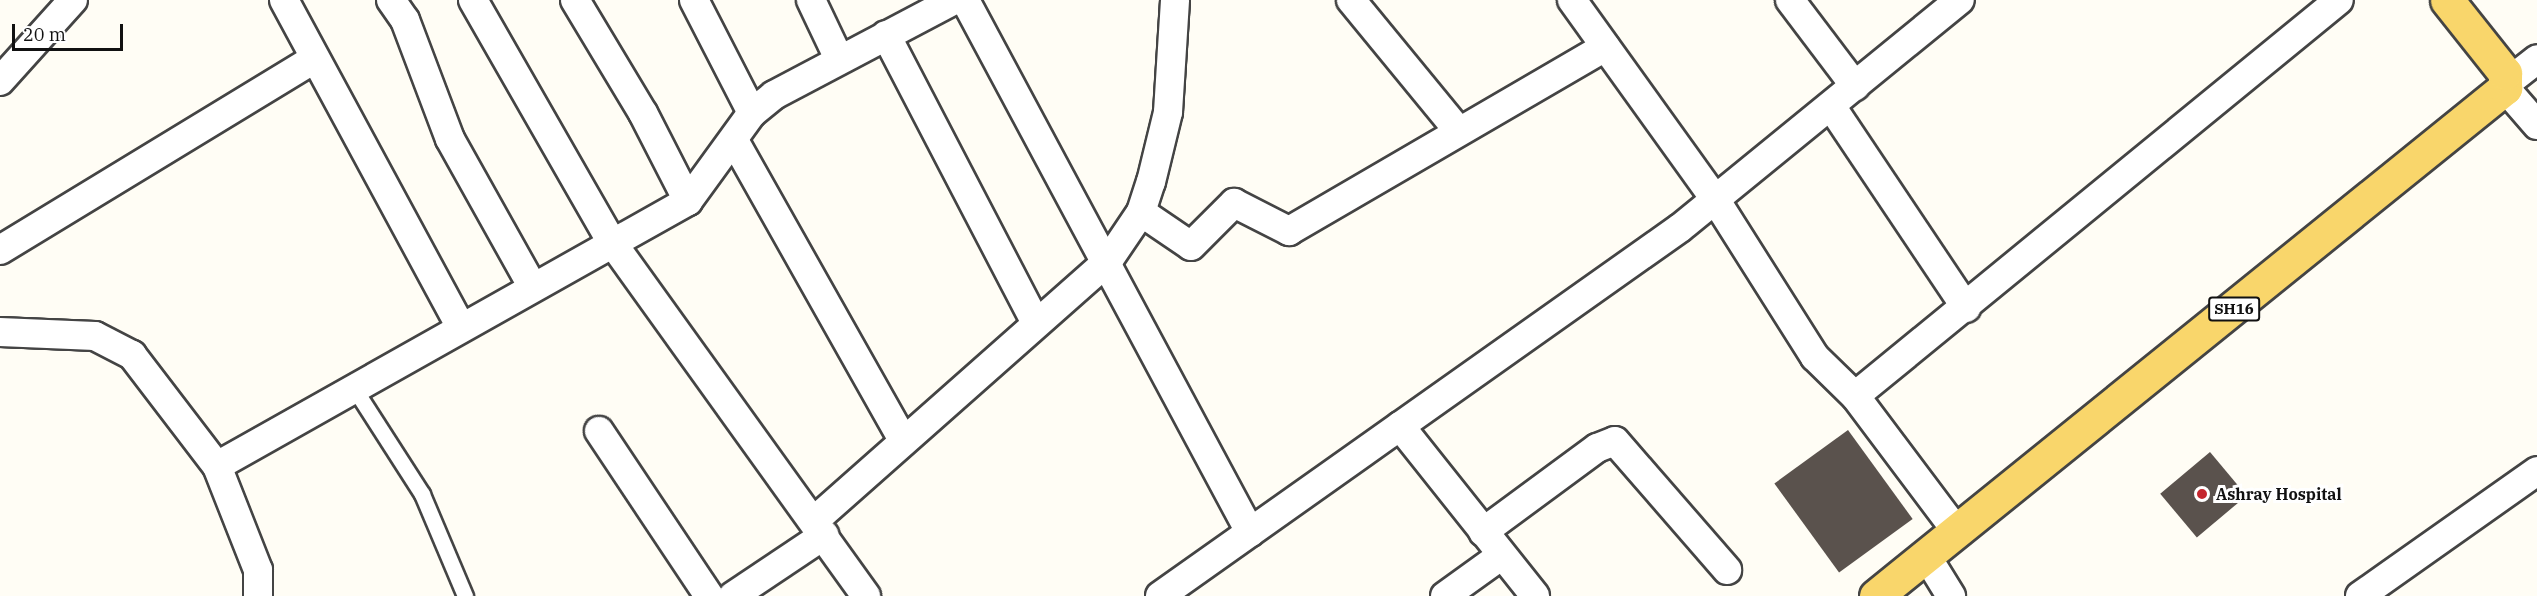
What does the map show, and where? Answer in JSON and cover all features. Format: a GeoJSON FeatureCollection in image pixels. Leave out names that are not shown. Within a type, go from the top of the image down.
{"type":"FeatureCollection","features":[{"type":"Feature","properties":{"kind":"main road"},"geometry":{"type":"LineString","coordinates":[[2447,0],[2507,85]]}},
{"type":"Feature","properties":{"kind":"main road","name":"SH16"},"geometry":{"type":"LineString","coordinates":[[1876,596],[1958,533],[2507,85]]}},
{"type":"Feature","properties":{"kind":"street"},"geometry":{"type":"LineString","coordinates":[[0,81],[74,0]]}},
{"type":"Feature","properties":{"kind":"street"},"geometry":{"type":"LineString","coordinates":[[284,0],[461,327]]}},
{"type":"Feature","properties":{"kind":"street"},"geometry":{"type":"LineString","coordinates":[[391,0],[405,20],[450,139],[532,286]]}},
{"type":"Feature","properties":{"kind":"street"},"geometry":{"type":"LineString","coordinates":[[473,0],[611,241],[866,596]]}},
{"type":"Feature","properties":{"kind":"street"},"geometry":{"type":"LineString","coordinates":[[575,0],[688,201]]}},
{"type":"Feature","properties":{"kind":"street"},"geometry":{"type":"LineString","coordinates":[[694,0],[752,113]]}},
{"type":"Feature","properties":{"kind":"street"},"geometry":{"type":"LineString","coordinates":[[811,0],[839,59]]}},
{"type":"Feature","properties":{"kind":"street"},"geometry":{"type":"LineString","coordinates":[[217,466],[611,241],[688,201],[735,141],[752,113],[839,59],[954,0]]}},
{"type":"Feature","properties":{"kind":"street"},"geometry":{"type":"LineString","coordinates":[[965,0],[1108,261],[1250,532]]}},
{"type":"Feature","properties":{"kind":"street"},"geometry":{"type":"LineString","coordinates":[[733,596],[819,528],[903,440],[1035,321],[1108,261],[1141,212],[1168,112],[1175,0]]}},
{"type":"Feature","properties":{"kind":"street"},"geometry":{"type":"LineString","coordinates":[[1351,0],[1457,129]]}},
{"type":"Feature","properties":{"kind":"street"},"geometry":{"type":"LineString","coordinates":[[1572,0],[1715,200],[1815,357],[1855,396],[1958,533]]}},
{"type":"Feature","properties":{"kind":"street"},"geometry":{"type":"LineString","coordinates":[[1790,0],[1855,86]]}},
{"type":"Feature","properties":{"kind":"street"},"geometry":{"type":"LineString","coordinates":[[1160,596],[1715,200],[1959,0]]}},
{"type":"Feature","properties":{"kind":"street"},"geometry":{"type":"LineString","coordinates":[[1855,396],[1966,308],[2339,0]]}},
{"type":"Feature","properties":{"kind":"street"},"geometry":{"type":"LineString","coordinates":[[886,35],[1035,321]]}},
{"type":"Feature","properties":{"kind":"street"},"geometry":{"type":"LineString","coordinates":[[1141,212],[1191,246],[1234,203],[1289,231],[1457,129],[1605,47]]}},
{"type":"Feature","properties":{"kind":"street"},"geometry":{"type":"LineString","coordinates":[[2537,58],[2507,85],[2537,125]]}},
{"type":"Feature","properties":{"kind":"street"},"geometry":{"type":"LineString","coordinates":[[0,250],[314,59]]}},
{"type":"Feature","properties":{"kind":"street"},"geometry":{"type":"LineString","coordinates":[[1831,106],[1966,308]]}},
{"type":"Feature","properties":{"kind":"street"},"geometry":{"type":"LineString","coordinates":[[735,141],[903,440]]}},
{"type":"Feature","properties":{"kind":"street"},"geometry":{"type":"LineString","coordinates":[[0,332],[95,336],[132,355],[217,466],[258,570],[258,596]]}},
{"type":"Feature","properties":{"kind":"street"},"geometry":{"type":"LineString","coordinates":[[1400,426],[1535,596]]}},
{"type":"Feature","properties":{"kind":"street"},"geometry":{"type":"LineString","coordinates":[[599,431],[709,596]]}},
{"type":"Feature","properties":{"kind":"street"},"geometry":{"type":"LineString","coordinates":[[1484,532],[1597,448],[1615,441],[1727,570]]}},
{"type":"Feature","properties":{"kind":"street"},"geometry":{"type":"LineString","coordinates":[[2360,596],[2537,471]]}},
{"type":"Feature","properties":{"kind":"street"},"geometry":{"type":"LineString","coordinates":[[1445,596],[1502,555]]}},
{"type":"Feature","properties":{"kind":"street"},"geometry":{"type":"LineString","coordinates":[[1927,557],[1951,596]]}},
{"type":"Feature","properties":{"kind":"lane"},"geometry":{"type":"LineString","coordinates":[[354,388],[422,495],[465,596]]}},
{"type":"Feature","properties":{"kind":"building"},"geometry":{"type":"Polygon","coordinates":[[[1848,430],[1913,519],[1839,572],[1774,483],[1848,430]]]}},
{"type":"Feature","properties":{"kind":"building"},"geometry":{"type":"Polygon","coordinates":[[[2210,452],[2247,496],[2197,537],[2160,494],[2210,452]]]}},
{"type":"Feature","properties":{"kind":"place","name":"Ashray Hospital"},"geometry":{"type":"Point","coordinates":[2202,494]}}]}
